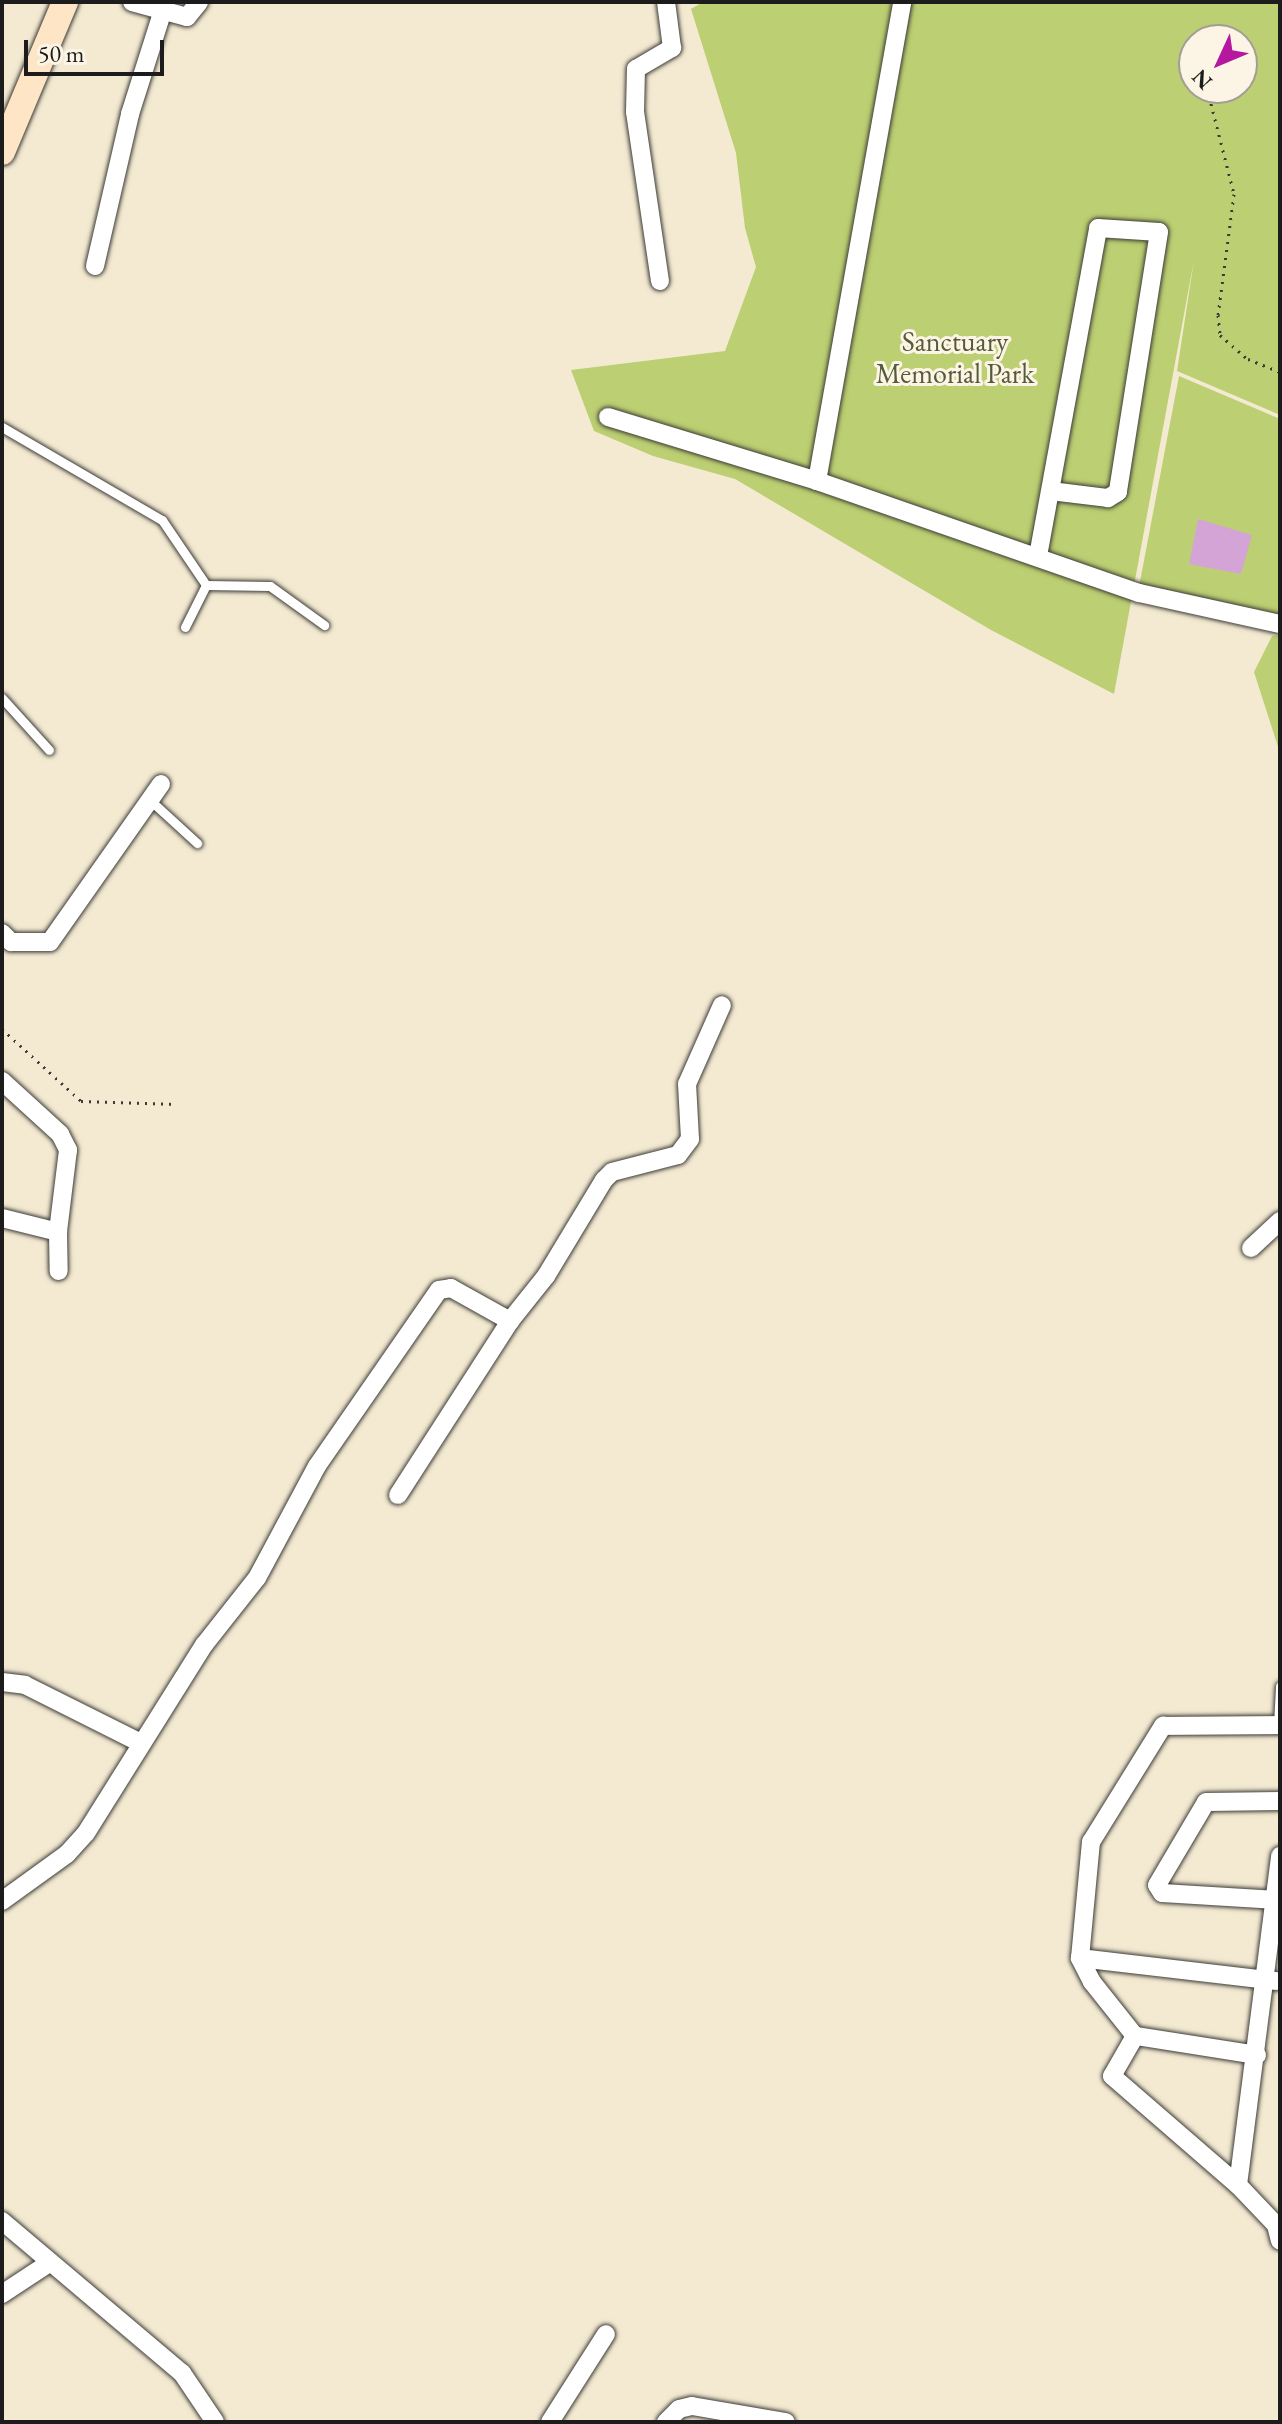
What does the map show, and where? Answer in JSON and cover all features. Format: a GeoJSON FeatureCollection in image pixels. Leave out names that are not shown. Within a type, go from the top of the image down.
{"type":"FeatureCollection","features":[{"type":"Feature","properties":{"kind":"street"},"geometry":{"type":"LineString","coordinates":[[2,152],[65,2]]}},
{"type":"Feature","properties":{"kind":"street"},"geometry":{"type":"LineString","coordinates":[[132,2],[162,13],[187,17],[199,2]]}},
{"type":"Feature","properties":{"kind":"street"},"geometry":{"type":"LineString","coordinates":[[660,281],[635,112],[636,69],[672,48],[666,2]]}},
{"type":"Feature","properties":{"kind":"street"},"geometry":{"type":"LineString","coordinates":[[817,481],[902,2]]}},
{"type":"Feature","properties":{"kind":"street"},"geometry":{"type":"LineString","coordinates":[[95,266],[130,114],[162,13]]}},
{"type":"Feature","properties":{"kind":"street"},"geometry":{"type":"LineString","coordinates":[[1038,556],[1098,228],[1159,232],[1118,492],[1108,498],[1051,491]]}},
{"type":"Feature","properties":{"kind":"street"},"geometry":{"type":"LineString","coordinates":[[608,417],[817,481],[1139,593],[1280,624]]}},
{"type":"Feature","properties":{"kind":"street"},"geometry":{"type":"LineString","coordinates":[[2,933],[11,942],[50,942],[155,792]]}},
{"type":"Feature","properties":{"kind":"street"},"geometry":{"type":"LineString","coordinates":[[398,1495],[510,1321],[546,1276],[604,1180],[612,1172],[678,1155],[690,1139],[687,1084],[722,1005]]}},
{"type":"Feature","properties":{"kind":"street"},"geometry":{"type":"LineString","coordinates":[[2,1081],[60,1134],[68,1150],[58,1232],[59,1271]]}},
{"type":"Feature","properties":{"kind":"street"},"geometry":{"type":"LineString","coordinates":[[2,1218],[58,1232]]}},
{"type":"Feature","properties":{"kind":"street"},"geometry":{"type":"LineString","coordinates":[[1251,1248],[1280,1221]]}},
{"type":"Feature","properties":{"kind":"street"},"geometry":{"type":"LineString","coordinates":[[2,1901],[67,1854],[86,1833],[139,1742],[204,1645],[257,1578],[317,1466],[439,1290],[451,1288],[510,1321]]}},
{"type":"Feature","properties":{"kind":"street"},"geometry":{"type":"LineString","coordinates":[[2,1682],[25,1685],[139,1742]]}},
{"type":"Feature","properties":{"kind":"street"},"geometry":{"type":"LineString","coordinates":[[1257,2055],[1135,2036],[1092,1982],[1080,1958],[1091,1842],[1163,1726],[1279,1725]]}},
{"type":"Feature","properties":{"kind":"street"},"geometry":{"type":"LineString","coordinates":[[1277,1900],[1162,1893],[1157,1885],[1206,1802],[1280,1801]]}},
{"type":"Feature","properties":{"kind":"street"},"geometry":{"type":"LineString","coordinates":[[1238,2185],[1257,2055],[1276,1985],[1280,1856]]}},
{"type":"Feature","properties":{"kind":"street"},"geometry":{"type":"LineString","coordinates":[[1080,1958],[1276,1985]]}},
{"type":"Feature","properties":{"kind":"street"},"geometry":{"type":"LineString","coordinates":[[1135,2036],[1112,2076],[1238,2185],[1276,2225],[1280,2241]]}},
{"type":"Feature","properties":{"kind":"street"},"geometry":{"type":"LineString","coordinates":[[2,2221],[182,2373],[215,2422]]}},
{"type":"Feature","properties":{"kind":"street"},"geometry":{"type":"LineString","coordinates":[[2,2294],[49,2263]]}},
{"type":"Feature","properties":{"kind":"street"},"geometry":{"type":"LineString","coordinates":[[550,2422],[606,2334]]}},
{"type":"Feature","properties":{"kind":"street"},"geometry":{"type":"LineString","coordinates":[[666,2422],[679,2409],[692,2406],[778,2421]]}},
{"type":"Feature","properties":{"kind":"lane"},"geometry":{"type":"LineString","coordinates":[[2,427],[162,520],[206,585]]}},
{"type":"Feature","properties":{"kind":"lane"},"geometry":{"type":"LineString","coordinates":[[206,585],[270,586],[324,625]]}},
{"type":"Feature","properties":{"kind":"lane"},"geometry":{"type":"LineString","coordinates":[[185,627],[206,585]]}},
{"type":"Feature","properties":{"kind":"lane"},"geometry":{"type":"LineString","coordinates":[[2,698],[49,750]]}},
{"type":"Feature","properties":{"kind":"lane"},"geometry":{"type":"LineString","coordinates":[[155,792],[197,843]]}},
{"type":"Feature","properties":{"kind":"lane"},"geometry":{"type":"LineString","coordinates":[[1279,1725],[1280,1686]]}},
{"type":"Feature","properties":{"kind":"path"},"geometry":{"type":"LineString","coordinates":[[1211,104],[1234,194],[1218,315],[1220,335],[1248,359],[1280,372]]}},
{"type":"Feature","properties":{"kind":"path"},"geometry":{"type":"LineString","coordinates":[[2,1029],[81,1101],[177,1104]]}},
{"type":"Feature","properties":{"kind":"green space","name":"Sanctuary Memorial Park"},"geometry":{"type":"Polygon","coordinates":[[[703,2],[1280,2],[1280,415],[1177,371],[1194,260],[1114,694],[991,630],[735,479],[653,456],[594,431],[571,370],[725,351],[756,267],[745,228],[736,153],[691,9],[703,2]]]}},
{"type":"Feature","properties":{"kind":"green space"},"geometry":{"type":"Polygon","coordinates":[[[1179,376],[1280,419],[1280,619],[1139,587],[1179,376]]]}},
{"type":"Feature","properties":{"kind":"green space"},"geometry":{"type":"Polygon","coordinates":[[[1280,635],[1280,753],[1254,672],[1272,636],[1280,635]]]}},
{"type":"Feature","properties":{"kind":"building"},"geometry":{"type":"Polygon","coordinates":[[[1198,519],[1252,535],[1241,574],[1189,564],[1198,519]]]}}]}
